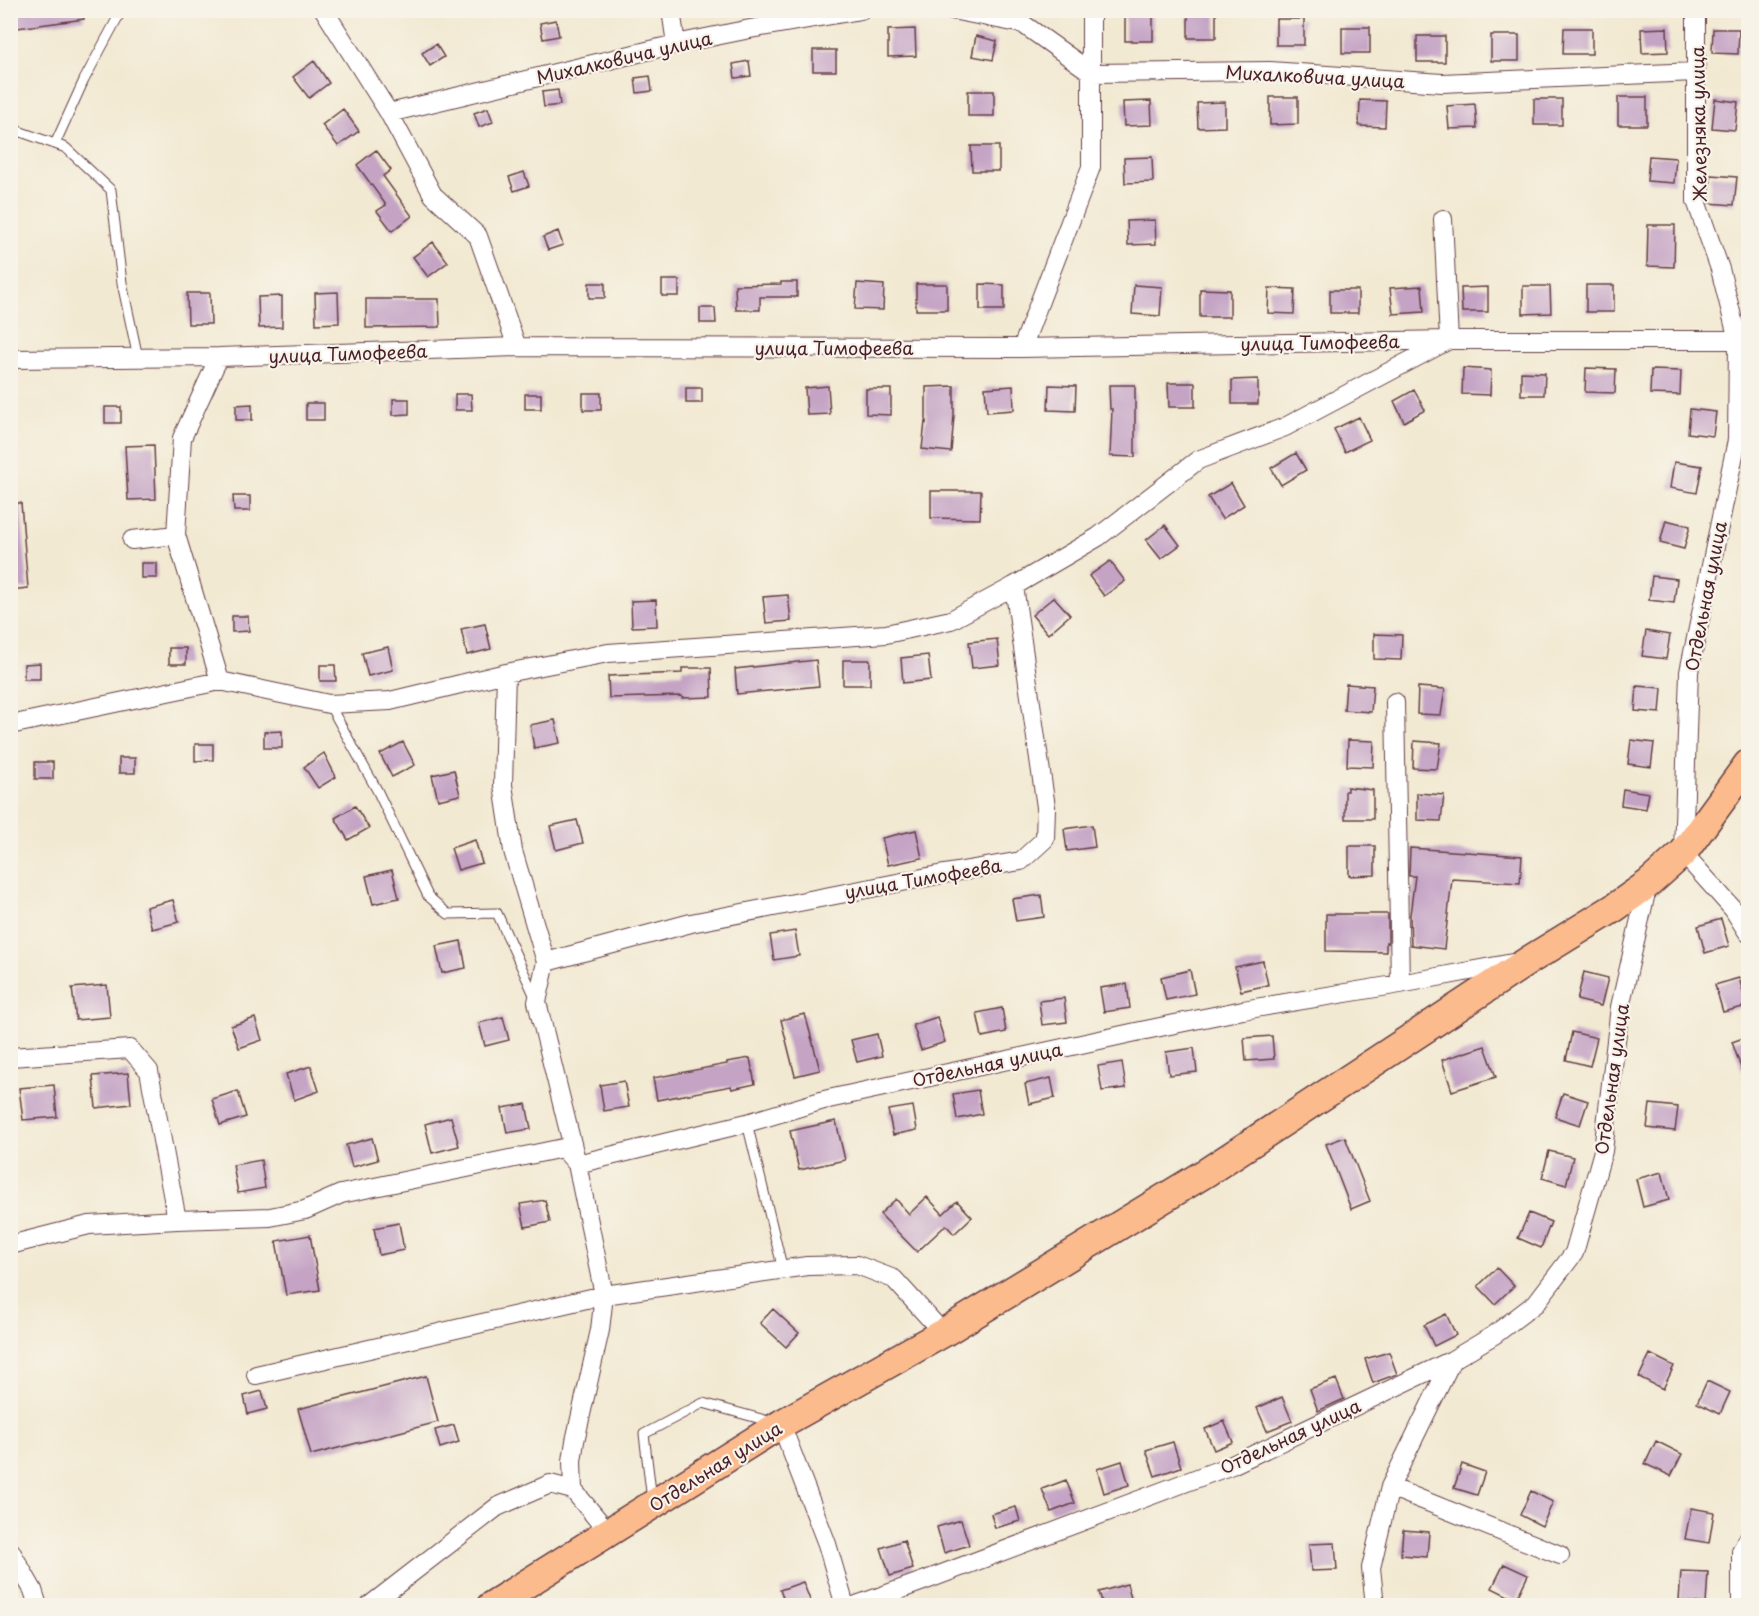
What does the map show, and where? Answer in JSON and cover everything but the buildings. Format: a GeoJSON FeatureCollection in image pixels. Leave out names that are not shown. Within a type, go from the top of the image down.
{"type":"FeatureCollection","features":[{"type":"Feature","properties":{"kind":"main road","name":"Отдельная улица"},"geometry":{"type":"LineString","coordinates":[[491,1605],[781,1424],[943,1333],[1207,1172],[1648,884],[1683,853],[1749,764]]}},
{"type":"Feature","properties":{"kind":"street"},"geometry":{"type":"LineString","coordinates":[[324,10],[389,113],[433,195],[478,236],[517,347]]}},
{"type":"Feature","properties":{"kind":"street"},"geometry":{"type":"LineString","coordinates":[[671,10],[676,44]]}},
{"type":"Feature","properties":{"kind":"street","name":"Михалковича улица"},"geometry":{"type":"LineString","coordinates":[[389,113],[676,44],[750,28],[861,10]]}},
{"type":"Feature","properties":{"kind":"street"},"geometry":{"type":"LineString","coordinates":[[952,10],[1023,24],[1092,73]]}},
{"type":"Feature","properties":{"kind":"street"},"geometry":{"type":"LineString","coordinates":[[1022,348],[1091,167],[1091,10]]}},
{"type":"Feature","properties":{"kind":"street","name":"Железняка улица"},"geometry":{"type":"LineString","coordinates":[[1696,10],[1696,201],[1743,340]]}},
{"type":"Feature","properties":{"kind":"street","name":"Михалковича улица"},"geometry":{"type":"LineString","coordinates":[[1092,73],[1270,71],[1442,83],[1695,72]]}},
{"type":"Feature","properties":{"kind":"street"},"geometry":{"type":"LineString","coordinates":[[1443,219],[1449,340]]}},
{"type":"Feature","properties":{"kind":"street","name":"улица Тимофеева"},"geometry":{"type":"LineString","coordinates":[[10,359],[219,357],[517,347],[1022,348],[1449,340],[1743,340]]}},
{"type":"Feature","properties":{"kind":"street","name":"улица Тимофеева"},"geometry":{"type":"LineString","coordinates":[[10,725],[220,681],[329,704],[390,701],[506,673],[608,653],[886,634],[951,620],[1098,537],[1198,460],[1286,427],[1449,340]]}},
{"type":"Feature","properties":{"kind":"street","name":"Отдельная улица"},"geometry":{"type":"LineString","coordinates":[[1683,853],[1689,672],[1737,440],[1743,340]]}},
{"type":"Feature","properties":{"kind":"street"},"geometry":{"type":"LineString","coordinates":[[219,357],[182,438],[176,535],[220,681]]}},
{"type":"Feature","properties":{"kind":"street"},"geometry":{"type":"LineString","coordinates":[[132,540],[176,535]]}},
{"type":"Feature","properties":{"kind":"street","name":"улица Тимофеева"},"geometry":{"type":"LineString","coordinates":[[546,962],[691,923],[1021,861],[1045,838],[1046,807],[1014,586]]}},
{"type":"Feature","properties":{"kind":"street"},"geometry":{"type":"LineString","coordinates":[[506,673],[503,785],[513,851],[546,962],[537,1002],[577,1164],[604,1295],[600,1330],[575,1441],[572,1461],[573,1490]]}},
{"type":"Feature","properties":{"kind":"street"},"geometry":{"type":"LineString","coordinates":[[1395,702],[1400,984]]}},
{"type":"Feature","properties":{"kind":"street"},"geometry":{"type":"LineString","coordinates":[[1683,853],[1733,909],[1749,933]]}},
{"type":"Feature","properties":{"kind":"street","name":"Отдельная улица"},"geometry":{"type":"LineString","coordinates":[[855,1605],[1232,1465],[1452,1360],[1494,1335],[1536,1303],[1574,1253],[1603,1151],[1620,1007],[1648,884]]}},
{"type":"Feature","properties":{"kind":"street","name":"Отдельная улица"},"geometry":{"type":"LineString","coordinates":[[577,1164],[747,1123],[824,1100],[1137,1032],[1243,1010],[1531,959]]}},
{"type":"Feature","properties":{"kind":"street"},"geometry":{"type":"LineString","coordinates":[[10,1057],[130,1049],[148,1071],[177,1220]]}},
{"type":"Feature","properties":{"kind":"street"},"geometry":{"type":"LineString","coordinates":[[10,1245],[89,1225],[270,1217],[305,1210],[341,1194],[563,1148],[577,1164]]}},
{"type":"Feature","properties":{"kind":"street"},"geometry":{"type":"LineString","coordinates":[[256,1376],[604,1295],[807,1266],[857,1265],[894,1279],[943,1333]]}},
{"type":"Feature","properties":{"kind":"street"},"geometry":{"type":"LineString","coordinates":[[1373,1605],[1371,1568],[1390,1487],[1452,1360]]}},
{"type":"Feature","properties":{"kind":"street"},"geometry":{"type":"LineString","coordinates":[[781,1424],[827,1544],[845,1605]]}},
{"type":"Feature","properties":{"kind":"street"},"geometry":{"type":"LineString","coordinates":[[369,1605],[497,1507],[550,1484],[573,1490],[608,1532]]}},
{"type":"Feature","properties":{"kind":"street"},"geometry":{"type":"LineString","coordinates":[[1390,1487],[1560,1555]]}},
{"type":"Feature","properties":{"kind":"street"},"geometry":{"type":"LineString","coordinates":[[1741,1605],[1745,1545]]}},
{"type":"Feature","properties":{"kind":"street"},"geometry":{"type":"LineString","coordinates":[[10,1550],[33,1590],[38,1605]]}},
{"type":"Feature","properties":{"kind":"lane"},"geometry":{"type":"LineString","coordinates":[[55,144],[84,80],[118,17],[118,10]]}},
{"type":"Feature","properties":{"kind":"lane"},"geometry":{"type":"LineString","coordinates":[[10,128],[66,148],[111,190],[122,283],[138,358]]}},
{"type":"Feature","properties":{"kind":"lane"},"geometry":{"type":"LineString","coordinates":[[329,704],[378,790],[428,897],[448,914],[496,913],[537,1002]]}},
{"type":"Feature","properties":{"kind":"lane"},"geometry":{"type":"LineString","coordinates":[[747,1123],[783,1270]]}},
{"type":"Feature","properties":{"kind":"lane"},"geometry":{"type":"LineString","coordinates":[[653,1504],[644,1434],[703,1403],[781,1424]]}}]}
